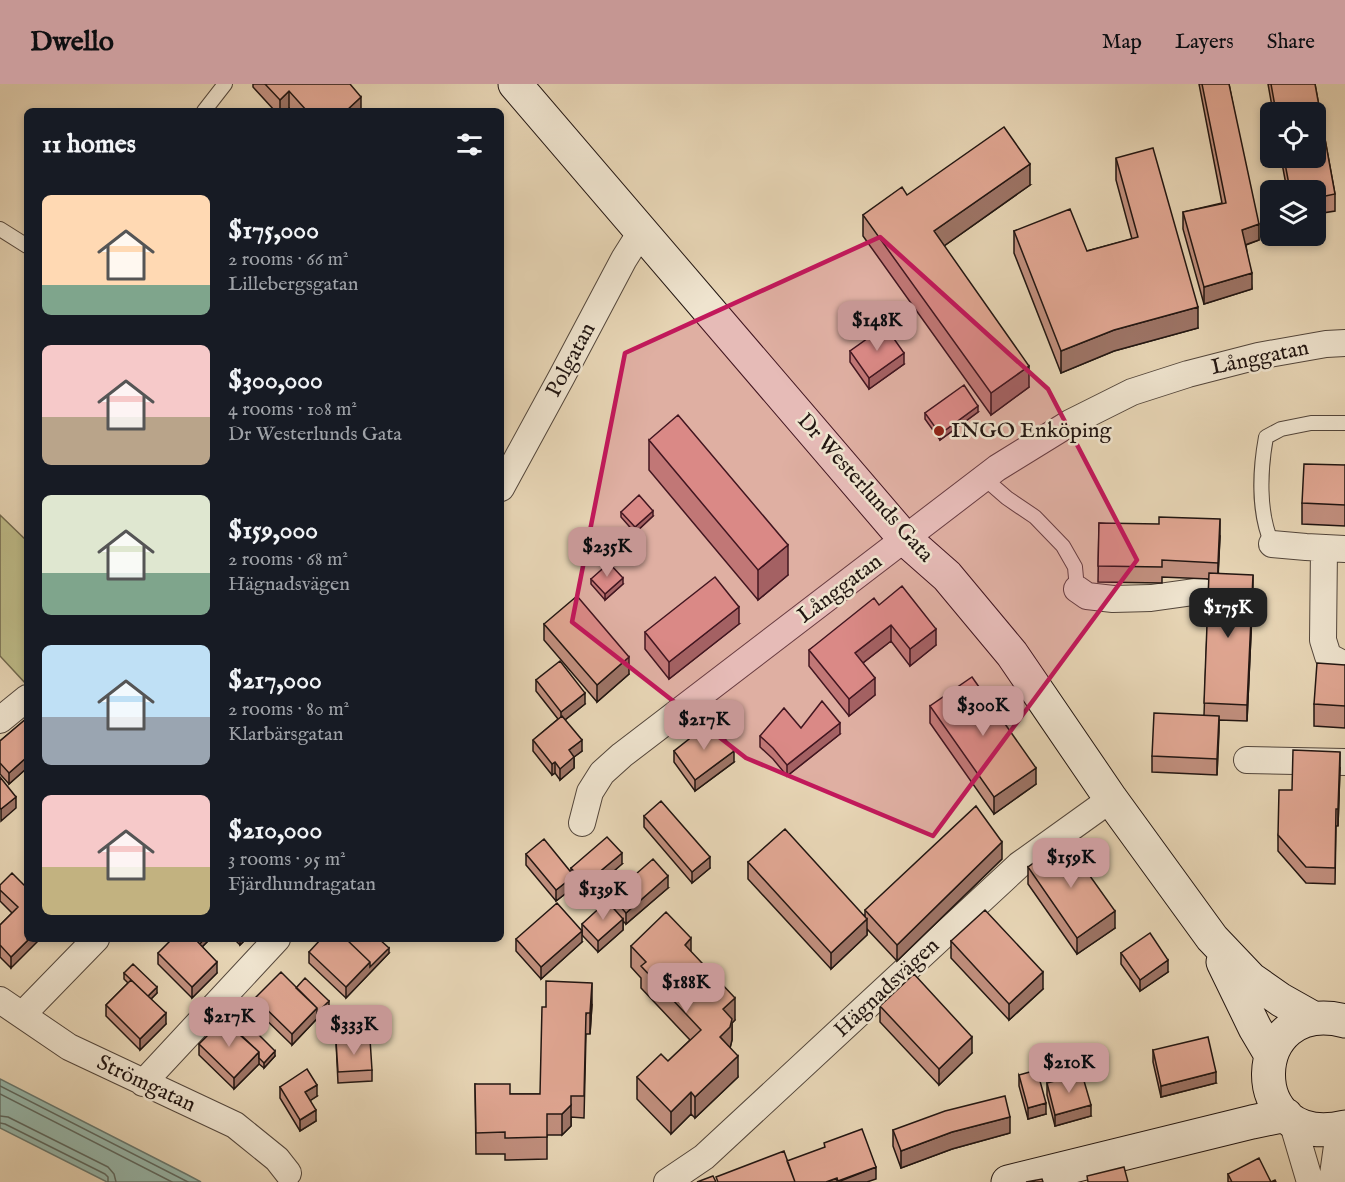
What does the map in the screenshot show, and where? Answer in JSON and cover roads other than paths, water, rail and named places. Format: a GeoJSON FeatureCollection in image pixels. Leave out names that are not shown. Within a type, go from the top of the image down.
{"type":"FeatureCollection","features":[{"type":"Feature","properties":{"kind":"main road","name":"Dr Westerlunds Gata"},"geometry":{"type":"LineString","coordinates":[[515,84],[905,539],[947,576],[1012,654],[1111,799],[1212,939],[1251,979],[1281,1000],[1313,1018],[1330,1017],[1345,1021]]}},
{"type":"Feature","properties":{"kind":"main road","name":"Dr Westerlunds Gata"},"geometry":{"type":"LineString","coordinates":[[1212,939],[1255,1028],[1270,1068],[1271,1094],[1289,1118]]}},
{"type":"Feature","properties":{"kind":"main road"},"geometry":{"type":"LineString","coordinates":[[1221,1130],[1262,1091],[1280,1038],[1295,1025],[1313,1018]]}},
{"type":"Feature","properties":{"kind":"main road"},"geometry":{"type":"LineString","coordinates":[[1008,1182],[1252,1122],[1289,1118],[1310,1129],[1329,1131],[1345,1127]]}},
{"type":"Feature","properties":{"kind":"street","name":"Polgatan"},"geometry":{"type":"LineString","coordinates":[[504,482],[624,259],[641,232]]}},
{"type":"Feature","properties":{"kind":"street","name":"Långgatan"},"geometry":{"type":"LineString","coordinates":[[582,823],[590,792],[602,773],[615,761],[997,468],[1070,423],[1132,392],[1188,374],[1258,356],[1326,344],[1345,343]]}},
{"type":"Feature","properties":{"kind":"street"},"geometry":{"type":"LineString","coordinates":[[1272,544],[1335,548],[1323,640],[1328,656],[1345,665]]}},
{"type":"Feature","properties":{"kind":"street"},"geometry":{"type":"LineString","coordinates":[[1077,589],[1087,596],[1113,599],[1150,598],[1201,591]]}},
{"type":"Feature","properties":{"kind":"street"},"geometry":{"type":"LineString","coordinates":[[0,720],[24,700]]}},
{"type":"Feature","properties":{"kind":"street"},"geometry":{"type":"LineString","coordinates":[[1247,760],[1345,762]]}},
{"type":"Feature","properties":{"kind":"street","name":"Hägnadsvägen"},"geometry":{"type":"LineString","coordinates":[[667,1182],[704,1157],[1019,865],[1111,799]]}},
{"type":"Feature","properties":{"kind":"street"},"geometry":{"type":"LineString","coordinates":[[21,1015],[93,942]]}},
{"type":"Feature","properties":{"kind":"street"},"geometry":{"type":"LineString","coordinates":[[143,1083],[274,942]]}},
{"type":"Feature","properties":{"kind":"street","name":"Strömgatan"},"geometry":{"type":"LineString","coordinates":[[0,1000],[69,1047],[235,1125],[277,1159],[288,1173]]}},
{"type":"Feature","properties":{"kind":"street"},"geometry":{"type":"LineString","coordinates":[[1289,1118],[1310,1182]]}},
{"type":"Feature","properties":{"kind":"street"},"geometry":{"type":"LineString","coordinates":[[1332,1182],[1337,1146],[1345,1132]]}},
{"type":"Feature","properties":{"kind":"lane"},"geometry":{"type":"LineString","coordinates":[[206,108],[225,84]]}},
{"type":"Feature","properties":{"kind":"lane"},"geometry":{"type":"LineString","coordinates":[[0,229],[24,244]]}},
{"type":"Feature","properties":{"kind":"lane"},"geometry":{"type":"LineString","coordinates":[[1272,544],[1266,531],[1261,486],[1266,437],[1281,429],[1311,423],[1345,423]]}},
{"type":"Feature","properties":{"kind":"lane"},"geometry":{"type":"LineString","coordinates":[[984,478],[1035,518],[1063,546],[1075,567],[1077,589]]}},
{"type":"Feature","properties":{"kind":"water"},"geometry":{"type":"Polygon","coordinates":[[[0,1079],[201,1182],[107,1182],[0,1128],[0,1079]]]}},
{"type":"Feature","properties":{"kind":"place","name":"INGO Enköping"},"geometry":{"type":"Point","coordinates":[939,431]}}]}
